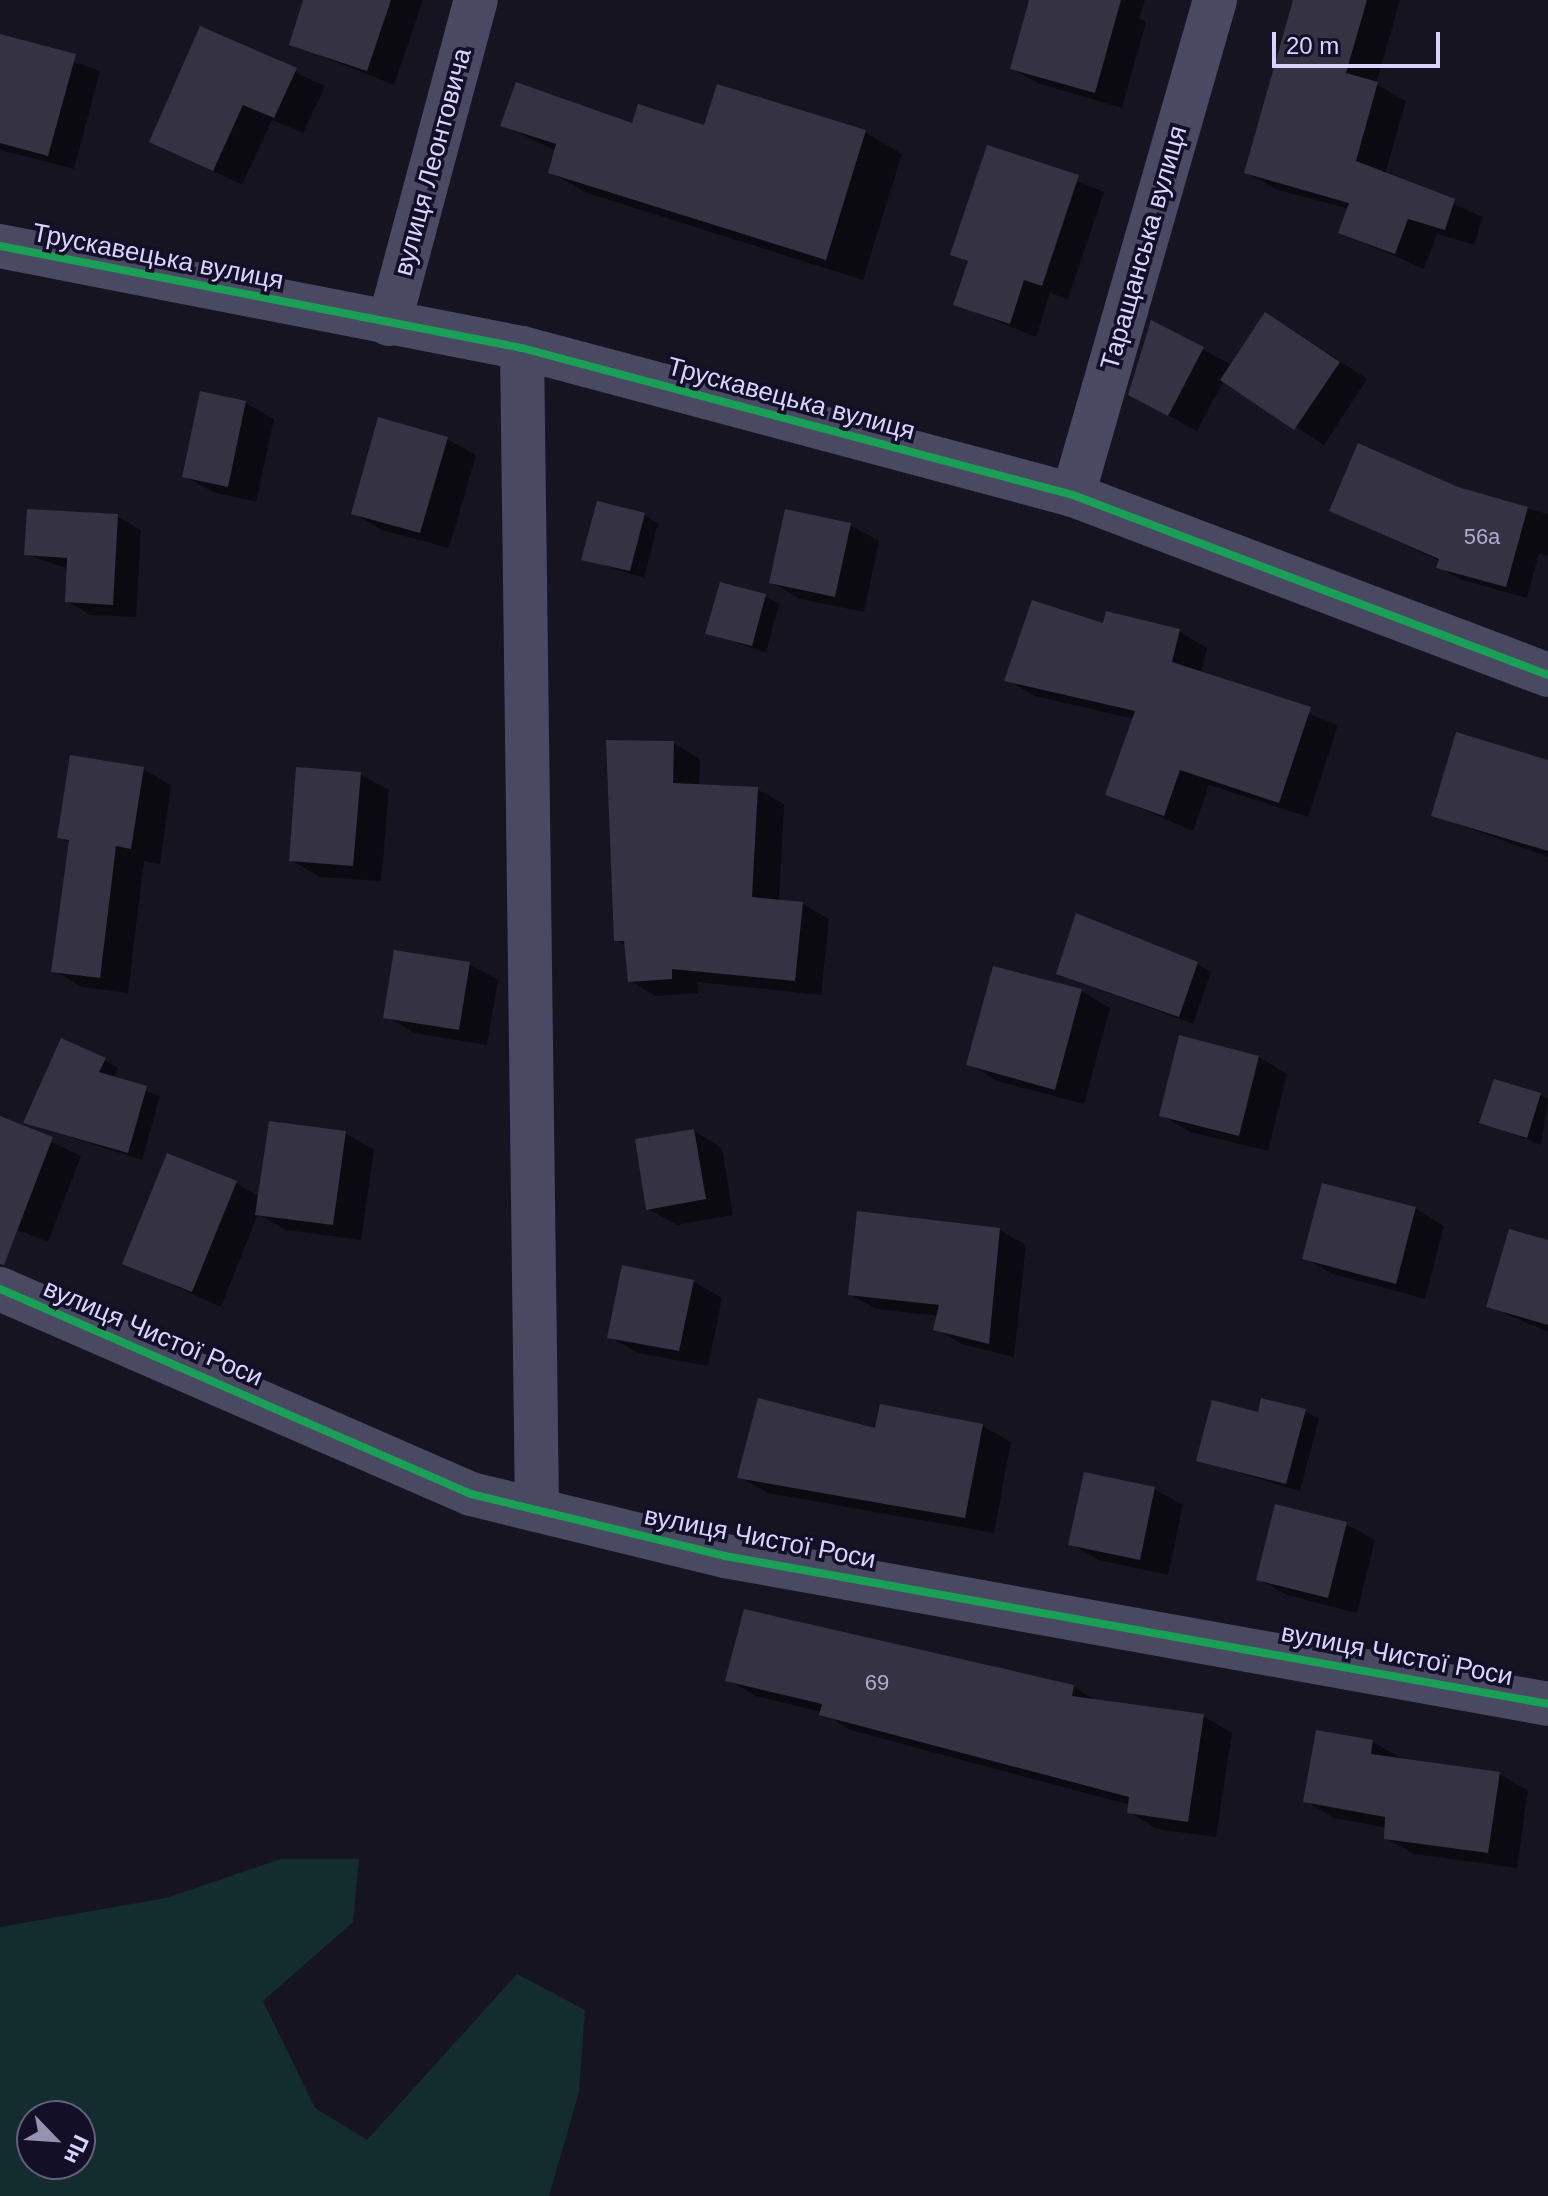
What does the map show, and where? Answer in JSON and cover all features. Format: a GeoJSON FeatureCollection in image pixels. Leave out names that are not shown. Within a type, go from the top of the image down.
{"type":"FeatureCollection","features":[{"type":"Feature","properties":{"kind":"street","name":"вулиця Леонтовича"},"geometry":{"type":"LineString","coordinates":[[389,324],[476,0]]}},
{"type":"Feature","properties":{"kind":"street","name":"Таращанська вулиця"},"geometry":{"type":"LineString","coordinates":[[1073,495],[1215,0]]}},
{"type":"Feature","properties":{"kind":"street","name":"Трускавецька вулиця"},"geometry":{"type":"LineString","coordinates":[[0,246],[522,348],[1073,495],[1548,675]]}},
{"type":"Feature","properties":{"kind":"street"},"geometry":{"type":"LineString","coordinates":[[522,348],[537,1510]]}},
{"type":"Feature","properties":{"kind":"street","name":"вулиця Чистої Роси"},"geometry":{"type":"LineString","coordinates":[[0,1289],[471,1494],[725,1556],[1548,1704]]}},
{"type":"Feature","properties":{"kind":"green space"},"geometry":{"type":"Polygon","coordinates":[[[281,1859],[359,1859],[353,1922],[263,2001],[315,2108],[367,2140],[517,1974],[585,2010],[579,2092],[549,2196],[0,2196],[0,1927],[166,1898],[281,1859]]]}},
{"type":"Feature","properties":{"kind":"building"},"geometry":{"type":"Polygon","coordinates":[[[303,0],[391,0],[367,71],[289,45],[303,0]]]}},
{"type":"Feature","properties":{"kind":"building"},"geometry":{"type":"Polygon","coordinates":[[[1029,0],[1121,0],[1095,93],[1010,69],[1029,0]]]}},
{"type":"Feature","properties":{"kind":"building"},"geometry":{"type":"Polygon","coordinates":[[[1293,0],[1367,0],[1346,73],[1378,82],[1356,161],[1455,199],[1445,230],[1408,219],[1395,254],[1338,233],[1349,203],[1244,173],[1293,0]]]}},
{"type":"Feature","properties":{"kind":"building"},"geometry":{"type":"Polygon","coordinates":[[[200,26],[297,68],[274,118],[243,105],[213,171],[149,142],[200,26]]]}},
{"type":"Feature","properties":{"kind":"building"},"geometry":{"type":"Polygon","coordinates":[[[0,34],[76,54],[48,156],[0,143],[0,34]]]}},
{"type":"Feature","properties":{"kind":"building"},"geometry":{"type":"Polygon","coordinates":[[[516,82],[632,123],[638,104],[704,125],[717,84],[866,130],[826,260],[548,173],[556,144],[500,126],[516,82]]]}},
{"type":"Feature","properties":{"kind":"building"},"geometry":{"type":"Polygon","coordinates":[[[987,145],[1079,175],[1042,286],[1024,280],[1010,324],[953,305],[968,261],[950,255],[987,145]]]}},
{"type":"Feature","properties":{"kind":"building"},"geometry":{"type":"Polygon","coordinates":[[[1265,312],[1340,362],[1294,430],[1220,380],[1265,312]]]}},
{"type":"Feature","properties":{"kind":"building"},"geometry":{"type":"Polygon","coordinates":[[[1151,320],[1204,347],[1168,416],[1128,395],[1151,320]]]}},
{"type":"Feature","properties":{"kind":"building"},"geometry":{"type":"Polygon","coordinates":[[[200,391],[246,401],[228,487],[182,477],[200,391]]]}},
{"type":"Feature","properties":{"kind":"building"},"geometry":{"type":"Polygon","coordinates":[[[378,417],[448,437],[420,533],[351,514],[378,417]]]}},
{"type":"Feature","properties":{"kind":"building"},"geometry":{"type":"Polygon","coordinates":[[[1358,443],[1458,487],[1528,507],[1506,587],[1436,568],[1439,559],[1329,511],[1358,443]]]}},
{"type":"Feature","properties":{"kind":"building"},"geometry":{"type":"Polygon","coordinates":[[[597,501],[645,513],[630,571],[581,560],[597,501]]]}},
{"type":"Feature","properties":{"kind":"building"},"geometry":{"type":"Polygon","coordinates":[[[27,509],[118,514],[113,605],[65,602],[67,558],[24,555],[27,509]]]}},
{"type":"Feature","properties":{"kind":"building"},"geometry":{"type":"Polygon","coordinates":[[[785,509],[851,523],[835,597],[769,583],[785,509]]]}},
{"type":"Feature","properties":{"kind":"building"},"geometry":{"type":"Polygon","coordinates":[[[720,582],[766,594],[752,646],[705,634],[720,582]]]}},
{"type":"Feature","properties":{"kind":"building"},"geometry":{"type":"Polygon","coordinates":[[[1032,600],[1103,623],[1106,611],[1180,629],[1172,662],[1311,707],[1279,803],[1180,770],[1164,816],[1105,795],[1135,711],[1004,681],[1032,600]]]}},
{"type":"Feature","properties":{"kind":"building"},"geometry":{"type":"Polygon","coordinates":[[[1456,732],[1548,760],[1548,851],[1431,816],[1456,732]]]}},
{"type":"Feature","properties":{"kind":"building"},"geometry":{"type":"Polygon","coordinates":[[[606,740],[674,741],[673,783],[758,787],[752,897],[803,902],[795,981],[672,969],[672,979],[628,982],[624,941],[614,941],[606,740]]]}},
{"type":"Feature","properties":{"kind":"building"},"geometry":{"type":"Polygon","coordinates":[[[70,755],[144,767],[131,849],[116,846],[100,978],[51,972],[69,840],[57,838],[70,755]]]}},
{"type":"Feature","properties":{"kind":"building"},"geometry":{"type":"Polygon","coordinates":[[[296,767],[361,772],[353,866],[289,861],[296,767]]]}},
{"type":"Feature","properties":{"kind":"building"},"geometry":{"type":"Polygon","coordinates":[[[1076,913],[1198,962],[1179,1017],[1056,974],[1076,913]]]}},
{"type":"Feature","properties":{"kind":"building"},"geometry":{"type":"Polygon","coordinates":[[[394,950],[470,962],[459,1030],[383,1018],[394,950]]]}},
{"type":"Feature","properties":{"kind":"building"},"geometry":{"type":"Polygon","coordinates":[[[993,966],[1082,989],[1055,1090],[966,1065],[993,966]]]}},
{"type":"Feature","properties":{"kind":"building"},"geometry":{"type":"Polygon","coordinates":[[[1179,1035],[1259,1056],[1239,1136],[1159,1116],[1179,1035]]]}},
{"type":"Feature","properties":{"kind":"building"},"geometry":{"type":"Polygon","coordinates":[[[61,1038],[106,1058],[99,1072],[147,1086],[128,1153],[23,1123],[61,1038]]]}},
{"type":"Feature","properties":{"kind":"building"},"geometry":{"type":"Polygon","coordinates":[[[1494,1079],[1541,1093],[1527,1138],[1479,1123],[1494,1079]]]}},
{"type":"Feature","properties":{"kind":"building"},"geometry":{"type":"Polygon","coordinates":[[[0,1116],[53,1137],[4,1265],[0,1264],[0,1116]]]}},
{"type":"Feature","properties":{"kind":"building"},"geometry":{"type":"Polygon","coordinates":[[[269,1121],[346,1131],[333,1225],[255,1215],[269,1121]]]}},
{"type":"Feature","properties":{"kind":"building"},"geometry":{"type":"Polygon","coordinates":[[[694,1129],[706,1199],[646,1210],[635,1139],[694,1129]]]}},
{"type":"Feature","properties":{"kind":"building"},"geometry":{"type":"Polygon","coordinates":[[[167,1153],[237,1181],[192,1292],[122,1264],[167,1153]]]}},
{"type":"Feature","properties":{"kind":"building"},"geometry":{"type":"Polygon","coordinates":[[[1322,1183],[1416,1207],[1396,1284],[1302,1259],[1322,1183]]]}},
{"type":"Feature","properties":{"kind":"building"},"geometry":{"type":"Polygon","coordinates":[[[857,1211],[1000,1228],[989,1344],[933,1330],[939,1305],[848,1295],[857,1211]]]}},
{"type":"Feature","properties":{"kind":"building"},"geometry":{"type":"Polygon","coordinates":[[[1509,1229],[1548,1240],[1548,1325],[1486,1307],[1509,1229]]]}},
{"type":"Feature","properties":{"kind":"building"},"geometry":{"type":"Polygon","coordinates":[[[622,1265],[694,1280],[679,1351],[607,1338],[622,1265]]]}},
{"type":"Feature","properties":{"kind":"building"},"geometry":{"type":"Polygon","coordinates":[[[758,1398],[875,1428],[880,1404],[983,1424],[965,1518],[737,1478],[758,1398]]]}},
{"type":"Feature","properties":{"kind":"building"},"geometry":{"type":"Polygon","coordinates":[[[1261,1398],[1306,1409],[1286,1484],[1196,1461],[1212,1400],[1258,1412],[1261,1398]]]}},
{"type":"Feature","properties":{"kind":"building"},"geometry":{"type":"Polygon","coordinates":[[[1084,1472],[1155,1487],[1140,1560],[1068,1545],[1084,1472]]]}},
{"type":"Feature","properties":{"kind":"building"},"geometry":{"type":"Polygon","coordinates":[[[1275,1504],[1347,1522],[1328,1598],[1256,1580],[1275,1504]]]}},
{"type":"Feature","properties":{"kind":"building"},"geometry":{"type":"Polygon","coordinates":[[[744,1609],[1074,1685],[1072,1696],[1204,1714],[1188,1822],[1127,1813],[1129,1797],[819,1715],[822,1704],[725,1681],[744,1609]]]}},
{"type":"Feature","properties":{"kind":"building"},"geometry":{"type":"Polygon","coordinates":[[[1316,1730],[1373,1740],[1371,1754],[1500,1772],[1488,1853],[1384,1839],[1385,1817],[1303,1802],[1316,1730]]]}},
{"type":"Feature","properties":{"kind":"cycle path"},"geometry":{"type":"LineString","coordinates":[[0,246],[522,348],[1073,495],[1548,675]]}},
{"type":"Feature","properties":{"kind":"cycle path"},"geometry":{"type":"LineString","coordinates":[[0,1289],[471,1494],[725,1556],[1548,1704]]}}]}
